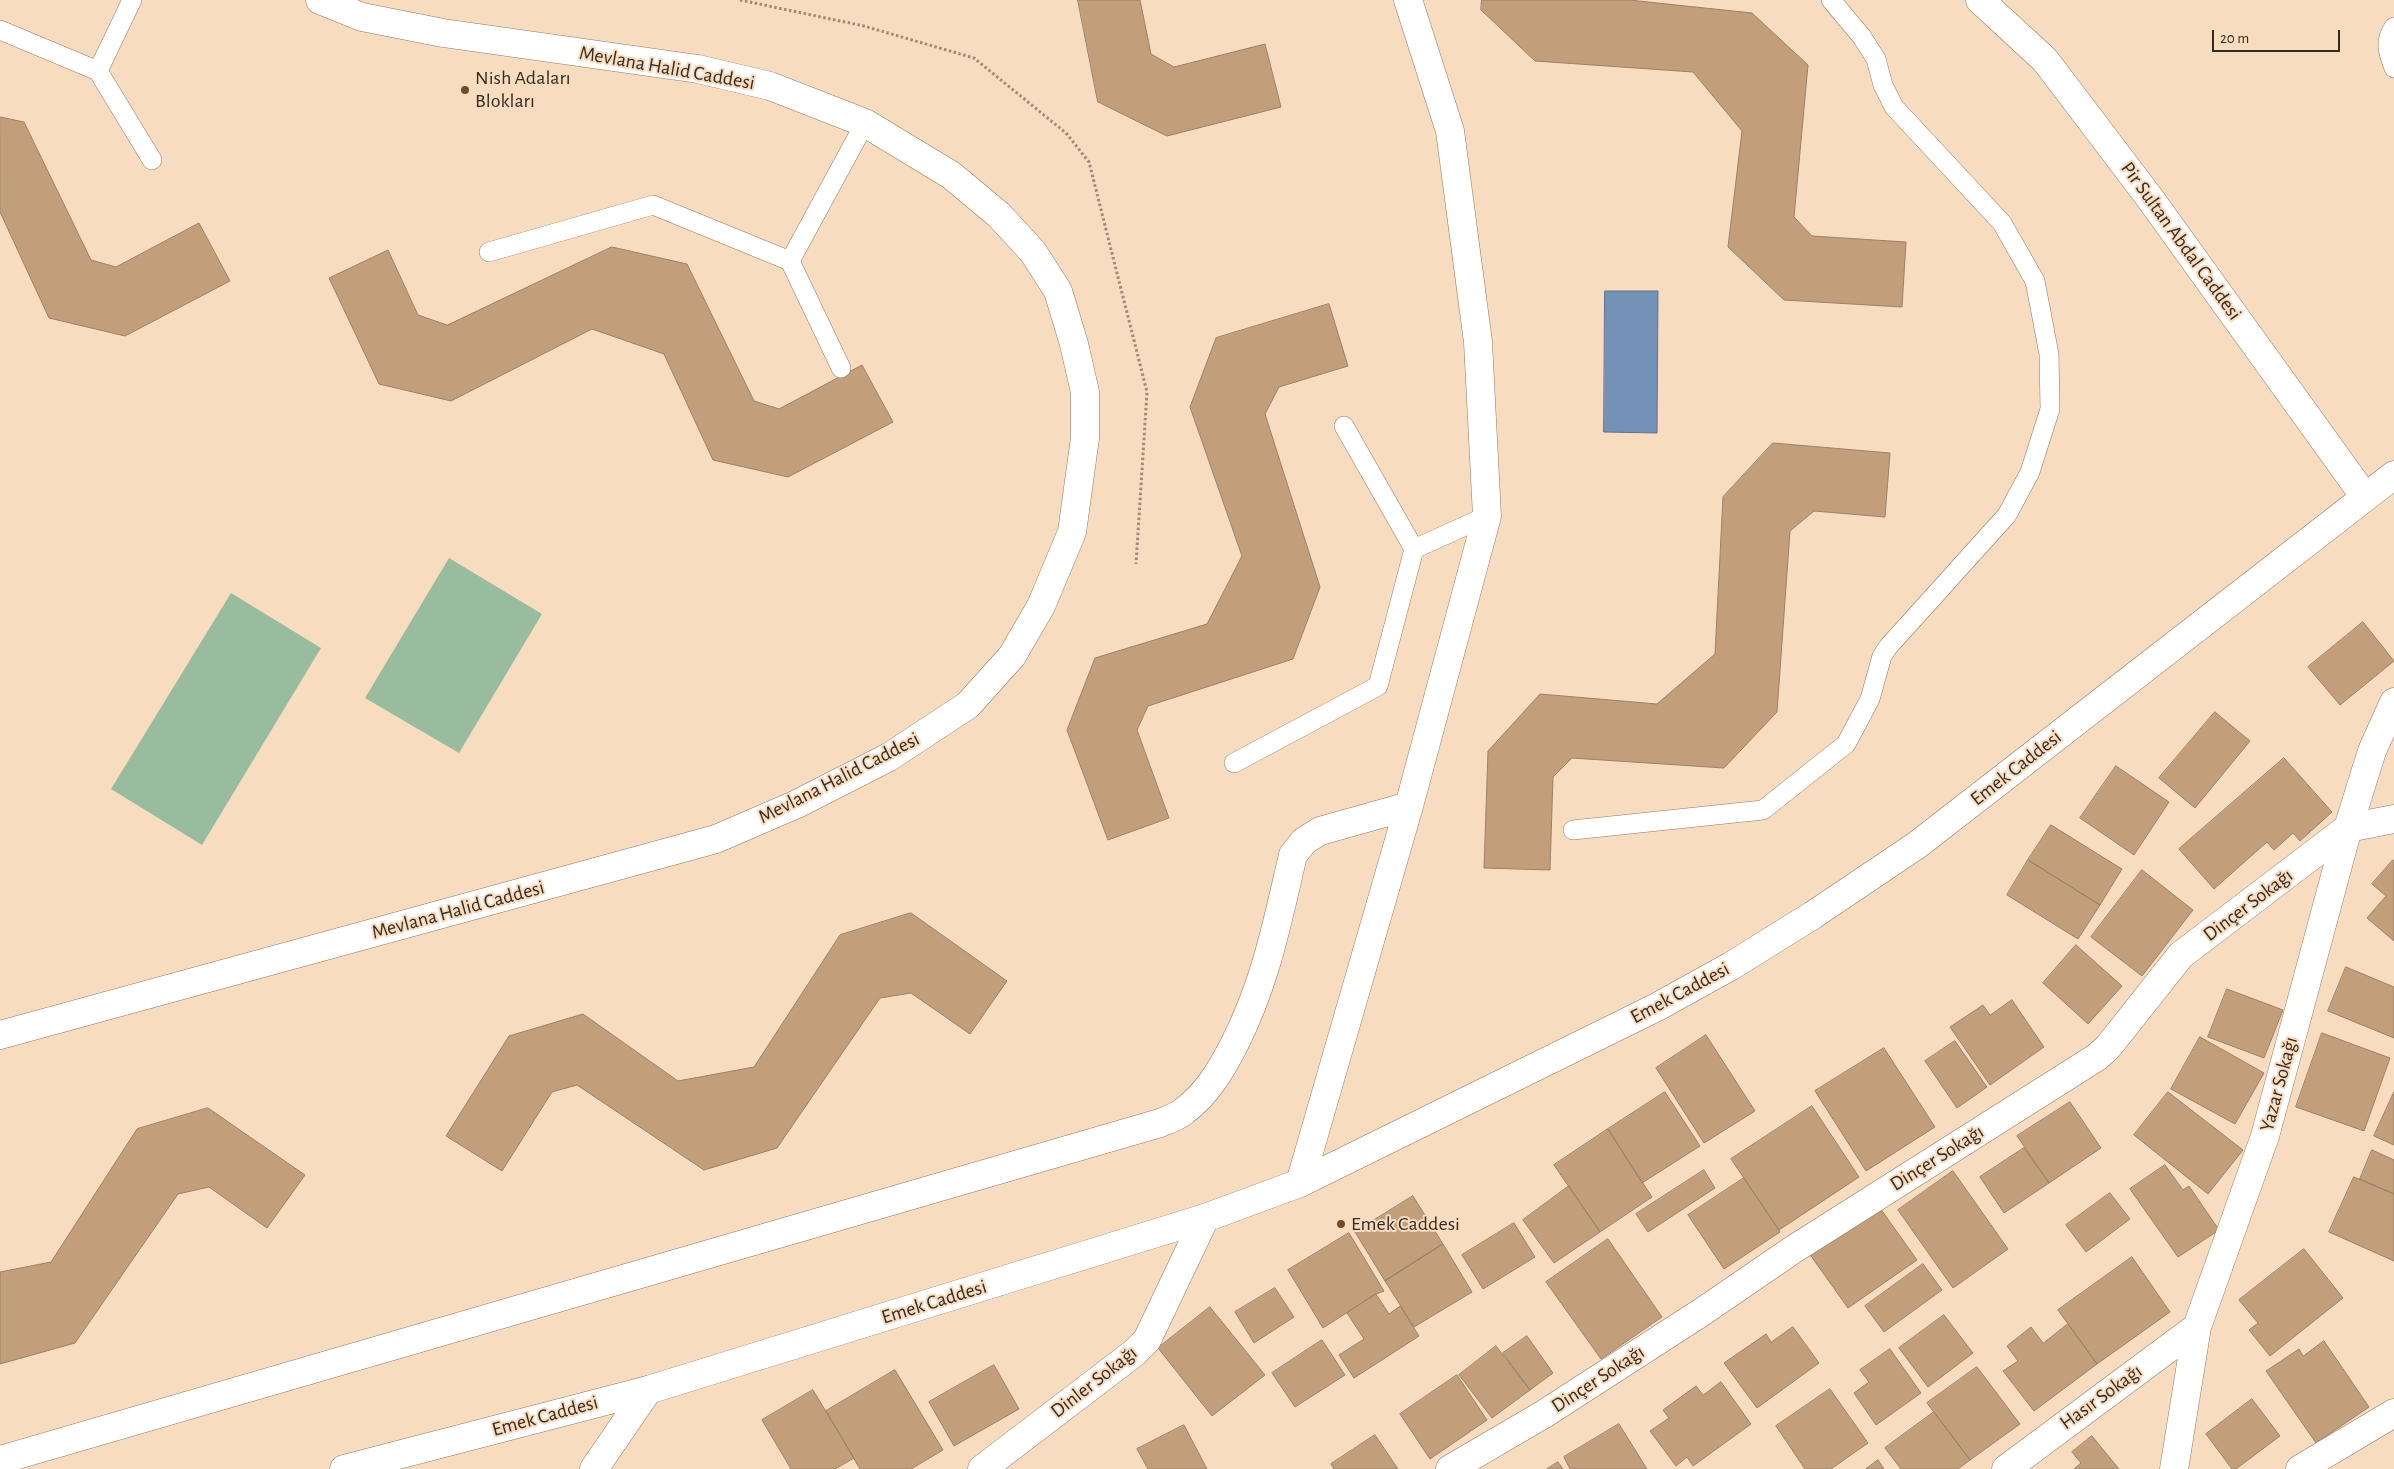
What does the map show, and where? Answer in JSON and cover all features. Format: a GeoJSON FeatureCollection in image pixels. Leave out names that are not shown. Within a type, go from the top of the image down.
{"type":"FeatureCollection","features":[{"type":"Feature","properties":{"kind":"street","name":"Mevlana Halid Caddesi"},"geometry":{"type":"LineString","coordinates":[[0,1035],[716,839],[797,804],[889,757],[968,705],[1012,656],[1042,606],[1072,532],[1085,438],[1085,392],[1074,344],[1058,291],[1033,252],[998,215],[951,175],[866,123],[770,86],[698,69],[443,33],[362,17],[320,0]]}},
{"type":"Feature","properties":{"kind":"street"},"geometry":{"type":"LineString","coordinates":[[1300,1183],[1409,806],[1487,516],[1478,342],[1450,131],[1408,0]]}},
{"type":"Feature","properties":{"kind":"street","name":"Pir Sultan Abdal Caddesi"},"geometry":{"type":"LineString","coordinates":[[1980,0],[2051,68],[2150,196],[2365,496]]}},
{"type":"Feature","properties":{"kind":"street","name":"Emek Caddesi"},"geometry":{"type":"LineString","coordinates":[[344,1469],[648,1390],[1204,1218],[1300,1183],[1657,1007],[1731,966],[1813,915],[1917,845],[2394,475]]}},
{"type":"Feature","properties":{"kind":"street","name":"Yazar Sokağı"},"geometry":{"type":"LineString","coordinates":[[2174,1469],[2197,1327],[2265,1136],[2348,828],[2372,751],[2394,702]]}},
{"type":"Feature","properties":{"kind":"street"},"geometry":{"type":"LineString","coordinates":[[0,1460],[1160,1124],[1183,1112],[1202,1095],[1218,1075],[1250,1014],[1267,966],[1292,855],[1304,841],[1320,831],[1409,806]]}},
{"type":"Feature","properties":{"kind":"street","name":"Dinçer Sokağı"},"geometry":{"type":"LineString","coordinates":[[1450,1469],[1544,1414],[1702,1312],[1794,1249],[2097,1057],[2108,1047],[2181,955],[2348,828],[2394,819]]}},
{"type":"Feature","properties":{"kind":"street","name":"Dinler Sokağı"},"geometry":{"type":"LineString","coordinates":[[982,1469],[1134,1353],[1147,1340],[1204,1218]]}},
{"type":"Feature","properties":{"kind":"street","name":"Hasır Sokağı"},"geometry":{"type":"LineString","coordinates":[[2006,1469],[2197,1327]]}},
{"type":"Feature","properties":{"kind":"street"},"geometry":{"type":"LineString","coordinates":[[594,1469],[648,1390]]}},
{"type":"Feature","properties":{"kind":"street"},"geometry":{"type":"LineString","coordinates":[[2301,1469],[2394,1412]]}},
{"type":"Feature","properties":{"kind":"lane"},"geometry":{"type":"LineString","coordinates":[[98,71],[132,0]]}},
{"type":"Feature","properties":{"kind":"lane"},"geometry":{"type":"LineString","coordinates":[[1573,830],[1763,810],[1846,744],[1870,699],[1882,656],[1888,647],[2007,515],[2030,472],[2050,409],[2049,354],[2035,281],[2002,223],[1894,107],[1883,85],[1876,59],[1862,37],[1831,0]]}},
{"type":"Feature","properties":{"kind":"lane"},"geometry":{"type":"LineString","coordinates":[[2394,27],[2389,34],[2387,50],[2394,68]]}},
{"type":"Feature","properties":{"kind":"lane"},"geometry":{"type":"LineString","coordinates":[[0,30],[98,71],[152,160]]}},
{"type":"Feature","properties":{"kind":"lane"},"geometry":{"type":"LineString","coordinates":[[790,261],[866,123]]}},
{"type":"Feature","properties":{"kind":"lane"},"geometry":{"type":"LineString","coordinates":[[489,252],[653,205],[790,261],[841,368]]}},
{"type":"Feature","properties":{"kind":"lane"},"geometry":{"type":"LineString","coordinates":[[1234,763],[1378,686],[1414,549],[1344,426]]}},
{"type":"Feature","properties":{"kind":"lane"},"geometry":{"type":"LineString","coordinates":[[1414,549],[1487,516]]}},
{"type":"Feature","properties":{"kind":"green space"},"geometry":{"type":"Polygon","coordinates":[[[449,558],[542,614],[459,753],[365,698],[449,558]]]}},
{"type":"Feature","properties":{"kind":"green space"},"geometry":{"type":"Polygon","coordinates":[[[231,593],[321,648],[202,845],[111,789],[231,593]]]}},
{"type":"Feature","properties":{"kind":"water"},"geometry":{"type":"Polygon","coordinates":[[[1605,291],[1658,291],[1657,433],[1604,432],[1605,291]]]}},
{"type":"Feature","properties":{"kind":"building"},"geometry":{"type":"Polygon","coordinates":[[[1078,0],[1140,0],[1151,54],[1174,67],[1265,44],[1281,107],[1167,136],[1098,102],[1078,0]]]}},
{"type":"Feature","properties":{"kind":"building"},"geometry":{"type":"Polygon","coordinates":[[[1482,0],[1629,0],[1752,13],[1808,65],[1794,217],[1812,236],[1906,242],[1902,307],[1784,300],[1728,247],[1742,131],[1693,72],[1535,61],[1481,10],[1482,0]]]}},
{"type":"Feature","properties":{"kind":"building"},"geometry":{"type":"Polygon","coordinates":[[[0,117],[24,122],[91,260],[116,267],[199,223],[230,281],[125,336],[49,318],[0,212],[0,117]]]}},
{"type":"Feature","properties":{"kind":"building"},"geometry":{"type":"Polygon","coordinates":[[[612,247],[687,264],[754,401],[779,409],[862,365],[893,422],[788,477],[713,460],[664,354],[592,329],[451,401],[379,384],[329,278],[388,250],[418,315],[447,325],[612,247]]]}},
{"type":"Feature","properties":{"kind":"building"},"geometry":{"type":"Polygon","coordinates":[[[1329,304],[1348,366],[1279,387],[1265,414],[1320,587],[1293,659],[1148,706],[1137,730],[1169,818],[1108,840],[1067,730],[1095,658],[1207,624],[1242,556],[1190,407],[1216,338],[1329,304]]]}},
{"type":"Feature","properties":{"kind":"building"},"geometry":{"type":"Polygon","coordinates":[[[1773,443],[1890,453],[1885,517],[1814,511],[1790,531],[1777,712],[1724,768],[1572,758],[1553,777],[1550,870],[1484,868],[1488,751],[1540,694],[1657,704],[1715,654],[1723,497],[1773,443]]]}},
{"type":"Feature","properties":{"kind":"building"},"geometry":{"type":"Polygon","coordinates":[[[2363,622],[2394,661],[2340,705],[2308,667],[2363,622]]]}},
{"type":"Feature","properties":{"kind":"building"},"geometry":{"type":"Polygon","coordinates":[[[2215,712],[2250,741],[2195,808],[2159,778],[2215,712]]]}},
{"type":"Feature","properties":{"kind":"building"},"geometry":{"type":"Polygon","coordinates":[[[2284,758],[2332,812],[2300,841],[2293,833],[2274,850],[2267,842],[2214,889],[2179,849],[2284,758]]]}},
{"type":"Feature","properties":{"kind":"building"},"geometry":{"type":"Polygon","coordinates":[[[2116,766],[2169,802],[2134,855],[2080,818],[2116,766]]]}},
{"type":"Feature","properties":{"kind":"building"},"geometry":{"type":"Polygon","coordinates":[[[2051,825],[2122,869],[2100,905],[2028,860],[2051,825]]]}},
{"type":"Feature","properties":{"kind":"building"},"geometry":{"type":"Polygon","coordinates":[[[2028,860],[2100,905],[2078,939],[2007,895],[2028,860]]]}},
{"type":"Feature","properties":{"kind":"building"},"geometry":{"type":"Polygon","coordinates":[[[2393,860],[2394,941],[2367,918],[2386,896],[2372,884],[2393,860]]]}},
{"type":"Feature","properties":{"kind":"building"},"geometry":{"type":"Polygon","coordinates":[[[2142,870],[2193,910],[2142,976],[2091,937],[2142,870]]]}},
{"type":"Feature","properties":{"kind":"building"},"geometry":{"type":"Polygon","coordinates":[[[911,913],[1007,981],[970,1034],[911,993],[880,998],[777,1148],[704,1170],[577,1085],[552,1092],[502,1171],[446,1136],[509,1036],[583,1014],[678,1081],[754,1067],[840,935],[911,913]]]}},
{"type":"Feature","properties":{"kind":"building"},"geometry":{"type":"Polygon","coordinates":[[[2076,945],[2122,986],[2088,1024],[2043,983],[2076,945]]]}},
{"type":"Feature","properties":{"kind":"building"},"geometry":{"type":"Polygon","coordinates":[[[2346,967],[2394,987],[2394,1038],[2328,1011],[2346,967]]]}},
{"type":"Feature","properties":{"kind":"building"},"geometry":{"type":"Polygon","coordinates":[[[2227,989],[2283,1010],[2264,1058],[2208,1037],[2227,989]]]}},
{"type":"Feature","properties":{"kind":"building"},"geometry":{"type":"Polygon","coordinates":[[[2012,1000],[2044,1047],[1990,1085],[1950,1027],[1983,1005],[1990,1015],[2012,1000]]]}},
{"type":"Feature","properties":{"kind":"building"},"geometry":{"type":"Polygon","coordinates":[[[2322,1033],[2390,1058],[2364,1131],[2296,1107],[2322,1033]]]}},
{"type":"Feature","properties":{"kind":"building"},"geometry":{"type":"Polygon","coordinates":[[[1706,1035],[1755,1111],[1704,1143],[1656,1068],[1706,1035]]]}},
{"type":"Feature","properties":{"kind":"building"},"geometry":{"type":"Polygon","coordinates":[[[2200,1037],[2264,1073],[2235,1124],[2171,1089],[2200,1037]]]}},
{"type":"Feature","properties":{"kind":"building"},"geometry":{"type":"Polygon","coordinates":[[[1955,1041],[1987,1087],[1957,1108],[1925,1061],[1955,1041]]]}},
{"type":"Feature","properties":{"kind":"building"},"geometry":{"type":"Polygon","coordinates":[[[1884,1048],[1935,1127],[1866,1171],[1815,1091],[1884,1048]]]}},
{"type":"Feature","properties":{"kind":"building"},"geometry":{"type":"Polygon","coordinates":[[[1665,1092],[1700,1146],[1642,1183],[1608,1129],[1665,1092]]]}},
{"type":"Feature","properties":{"kind":"building"},"geometry":{"type":"Polygon","coordinates":[[[2168,1092],[2243,1150],[2208,1194],[2134,1135],[2168,1092]]]}},
{"type":"Feature","properties":{"kind":"building"},"geometry":{"type":"Polygon","coordinates":[[[2394,1092],[2394,1145],[2374,1136],[2394,1092]]]}},
{"type":"Feature","properties":{"kind":"building"},"geometry":{"type":"Polygon","coordinates":[[[2070,1102],[2101,1148],[2049,1183],[2017,1136],[2070,1102]]]}},
{"type":"Feature","properties":{"kind":"building"},"geometry":{"type":"Polygon","coordinates":[[[1812,1106],[1859,1177],[1779,1230],[1731,1159],[1812,1106]]]}},
{"type":"Feature","properties":{"kind":"building"},"geometry":{"type":"Polygon","coordinates":[[[208,1108],[305,1175],[267,1228],[209,1187],[178,1194],[75,1343],[0,1364],[0,1272],[51,1262],[137,1129],[208,1108]]]}},
{"type":"Feature","properties":{"kind":"building"},"geometry":{"type":"Polygon","coordinates":[[[1608,1129],[1652,1197],[1600,1232],[1554,1165],[1608,1129]]]}},
{"type":"Feature","properties":{"kind":"building"},"geometry":{"type":"Polygon","coordinates":[[[2024,1148],[2049,1183],[2004,1213],[1980,1177],[2024,1148]]]}},
{"type":"Feature","properties":{"kind":"building"},"geometry":{"type":"Polygon","coordinates":[[[2372,1150],[2394,1160],[2394,1194],[2360,1179],[2372,1150]]]}},
{"type":"Feature","properties":{"kind":"building"},"geometry":{"type":"Polygon","coordinates":[[[2165,1165],[2183,1190],[2189,1186],[2219,1230],[2178,1257],[2130,1189],[2165,1165]]]}},
{"type":"Feature","properties":{"kind":"building"},"geometry":{"type":"Polygon","coordinates":[[[1704,1170],[1715,1188],[1648,1232],[1636,1214],[1704,1170]]]}},
{"type":"Feature","properties":{"kind":"building"},"geometry":{"type":"Polygon","coordinates":[[[1953,1171],[2008,1249],[1953,1288],[1898,1210],[1953,1171]]]}},
{"type":"Feature","properties":{"kind":"building"},"geometry":{"type":"Polygon","coordinates":[[[2354,1177],[2394,1194],[2394,1261],[2329,1232],[2354,1177]]]}},
{"type":"Feature","properties":{"kind":"building"},"geometry":{"type":"Polygon","coordinates":[[[1744,1178],[1780,1232],[1724,1269],[1688,1215],[1744,1178]]]}},
{"type":"Feature","properties":{"kind":"building"},"geometry":{"type":"Polygon","coordinates":[[[1569,1186],[1600,1232],[1554,1263],[1523,1220],[1569,1186]]]}},
{"type":"Feature","properties":{"kind":"building"},"geometry":{"type":"Polygon","coordinates":[[[2110,1193],[2130,1219],[2086,1252],[2066,1225],[2110,1193]]]}},
{"type":"Feature","properties":{"kind":"building"},"geometry":{"type":"Polygon","coordinates":[[[1413,1196],[1443,1244],[1385,1281],[1355,1232],[1413,1196]]]}},
{"type":"Feature","properties":{"kind":"building"},"geometry":{"type":"Polygon","coordinates":[[[1880,1208],[1917,1260],[1848,1308],[1811,1256],[1880,1208]]]}},
{"type":"Feature","properties":{"kind":"building"},"geometry":{"type":"Polygon","coordinates":[[[1514,1223],[1535,1257],[1483,1289],[1462,1255],[1514,1223]]]}},
{"type":"Feature","properties":{"kind":"building"},"geometry":{"type":"Polygon","coordinates":[[[1349,1233],[1384,1291],[1376,1294],[1323,1328],[1288,1270],[1349,1233]]]}},
{"type":"Feature","properties":{"kind":"building"},"geometry":{"type":"Polygon","coordinates":[[[1608,1239],[1662,1317],[1601,1359],[1546,1282],[1608,1239]]]}},
{"type":"Feature","properties":{"kind":"building"},"geometry":{"type":"Polygon","coordinates":[[[1443,1244],[1472,1292],[1414,1327],[1385,1281],[1443,1244]]]}},
{"type":"Feature","properties":{"kind":"building"},"geometry":{"type":"Polygon","coordinates":[[[2304,1249],[2343,1298],[2270,1356],[2249,1330],[2258,1323],[2239,1300],[2304,1249]]]}},
{"type":"Feature","properties":{"kind":"building"},"geometry":{"type":"Polygon","coordinates":[[[2132,1257],[2170,1312],[2097,1364],[2058,1310],[2132,1257]]]}},
{"type":"Feature","properties":{"kind":"building"},"geometry":{"type":"Polygon","coordinates":[[[1923,1264],[1942,1290],[1884,1332],[1865,1306],[1923,1264]]]}},
{"type":"Feature","properties":{"kind":"building"},"geometry":{"type":"Polygon","coordinates":[[[1275,1288],[1294,1317],[1254,1343],[1235,1312],[1275,1288]]]}},
{"type":"Feature","properties":{"kind":"building"},"geometry":{"type":"Polygon","coordinates":[[[1376,1294],[1389,1314],[1400,1306],[1419,1336],[1354,1378],[1339,1355],[1364,1339],[1347,1313],[1376,1294]]]}},
{"type":"Feature","properties":{"kind":"building"},"geometry":{"type":"Polygon","coordinates":[[[1210,1307],[1265,1375],[1212,1416],[1158,1348],[1210,1307]]]}},
{"type":"Feature","properties":{"kind":"building"},"geometry":{"type":"Polygon","coordinates":[[[1944,1315],[1973,1353],[1928,1387],[1899,1348],[1944,1315]]]}},
{"type":"Feature","properties":{"kind":"building"},"geometry":{"type":"Polygon","coordinates":[[[2068,1324],[2097,1364],[2034,1411],[2003,1371],[2018,1361],[2007,1346],[2031,1327],[2043,1343],[2068,1324]]]}},
{"type":"Feature","properties":{"kind":"building"},"geometry":{"type":"Polygon","coordinates":[[[1793,1327],[1819,1363],[1757,1408],[1724,1363],[1766,1334],[1771,1342],[1793,1327]]]}},
{"type":"Feature","properties":{"kind":"building"},"geometry":{"type":"Polygon","coordinates":[[[1527,1336],[1553,1373],[1530,1390],[1503,1353],[1527,1336]]]}},
{"type":"Feature","properties":{"kind":"building"},"geometry":{"type":"Polygon","coordinates":[[[1322,1340],[1345,1375],[1295,1407],[1272,1373],[1322,1340]]]}},
{"type":"Feature","properties":{"kind":"building"},"geometry":{"type":"Polygon","coordinates":[[[2324,1341],[2369,1407],[2316,1443],[2266,1371],[2299,1349],[2303,1356],[2324,1341]]]}},
{"type":"Feature","properties":{"kind":"building"},"geometry":{"type":"Polygon","coordinates":[[[1496,1346],[1530,1390],[1492,1418],[1459,1375],[1496,1346]]]}},
{"type":"Feature","properties":{"kind":"building"},"geometry":{"type":"Polygon","coordinates":[[[1890,1349],[1921,1393],[1876,1425],[1854,1393],[1869,1382],[1860,1370],[1890,1349]]]}},
{"type":"Feature","properties":{"kind":"building"},"geometry":{"type":"Polygon","coordinates":[[[994,1365],[1019,1409],[954,1446],[929,1402],[994,1365]]]}},
{"type":"Feature","properties":{"kind":"building"},"geometry":{"type":"Polygon","coordinates":[[[1977,1367],[2020,1424],[1970,1460],[1927,1403],[1977,1367]]]}},
{"type":"Feature","properties":{"kind":"building"},"geometry":{"type":"Polygon","coordinates":[[[895,1370],[943,1450],[911,1469],[860,1469],[826,1411],[895,1370]]]}},
{"type":"Feature","properties":{"kind":"building"},"geometry":{"type":"Polygon","coordinates":[[[1457,1375],[1487,1420],[1430,1459],[1400,1414],[1457,1375]]]}},
{"type":"Feature","properties":{"kind":"building"},"geometry":{"type":"Polygon","coordinates":[[[1721,1382],[1751,1424],[1693,1466],[1687,1457],[1676,1466],[1650,1431],[1669,1418],[1663,1410],[1696,1386],[1703,1395],[1721,1382]]]}},
{"type":"Feature","properties":{"kind":"building"},"geometry":{"type":"Polygon","coordinates":[[[1830,1389],[1868,1443],[1831,1469],[1805,1469],[1776,1426],[1830,1389]]]}},
{"type":"Feature","properties":{"kind":"building"},"geometry":{"type":"Polygon","coordinates":[[[813,1390],[854,1458],[835,1469],[791,1469],[762,1420],[813,1390]]]}},
{"type":"Feature","properties":{"kind":"building"},"geometry":{"type":"Polygon","coordinates":[[[2252,1399],[2280,1436],[2236,1469],[2232,1469],[2206,1434],[2252,1399]]]}},
{"type":"Feature","properties":{"kind":"building"},"geometry":{"type":"Polygon","coordinates":[[[1934,1412],[1970,1460],[1958,1469],[1901,1469],[1885,1448],[1934,1412]]]}},
{"type":"Feature","properties":{"kind":"building"},"geometry":{"type":"Polygon","coordinates":[[[1619,1424],[1647,1469],[1570,1469],[1564,1457],[1619,1424]]]}},
{"type":"Feature","properties":{"kind":"building"},"geometry":{"type":"Polygon","coordinates":[[[1184,1425],[1207,1469],[1148,1469],[1137,1449],[1184,1425]]]}},
{"type":"Feature","properties":{"kind":"building"},"geometry":{"type":"Polygon","coordinates":[[[1375,1435],[1398,1469],[1334,1469],[1331,1464],[1375,1435]]]}},
{"type":"Feature","properties":{"kind":"building"},"geometry":{"type":"Polygon","coordinates":[[[2092,1436],[2119,1469],[2074,1469],[2081,1463],[2072,1452],[2092,1436]]]}},
{"type":"Feature","properties":{"kind":"building"},"geometry":{"type":"Polygon","coordinates":[[[1878,1460],[1884,1469],[1866,1469],[1878,1460]]]}},
{"type":"Feature","properties":{"kind":"building"},"geometry":{"type":"Polygon","coordinates":[[[1558,1462],[1563,1469],[1547,1469],[1558,1462]]]}},
{"type":"Feature","properties":{"kind":"place","name":"Nish Adaları Blokları"},"geometry":{"type":"Point","coordinates":[465,90]}},
{"type":"Feature","properties":{"kind":"place","name":"Emek Caddesi"},"geometry":{"type":"Point","coordinates":[1341,1224]}}]}
